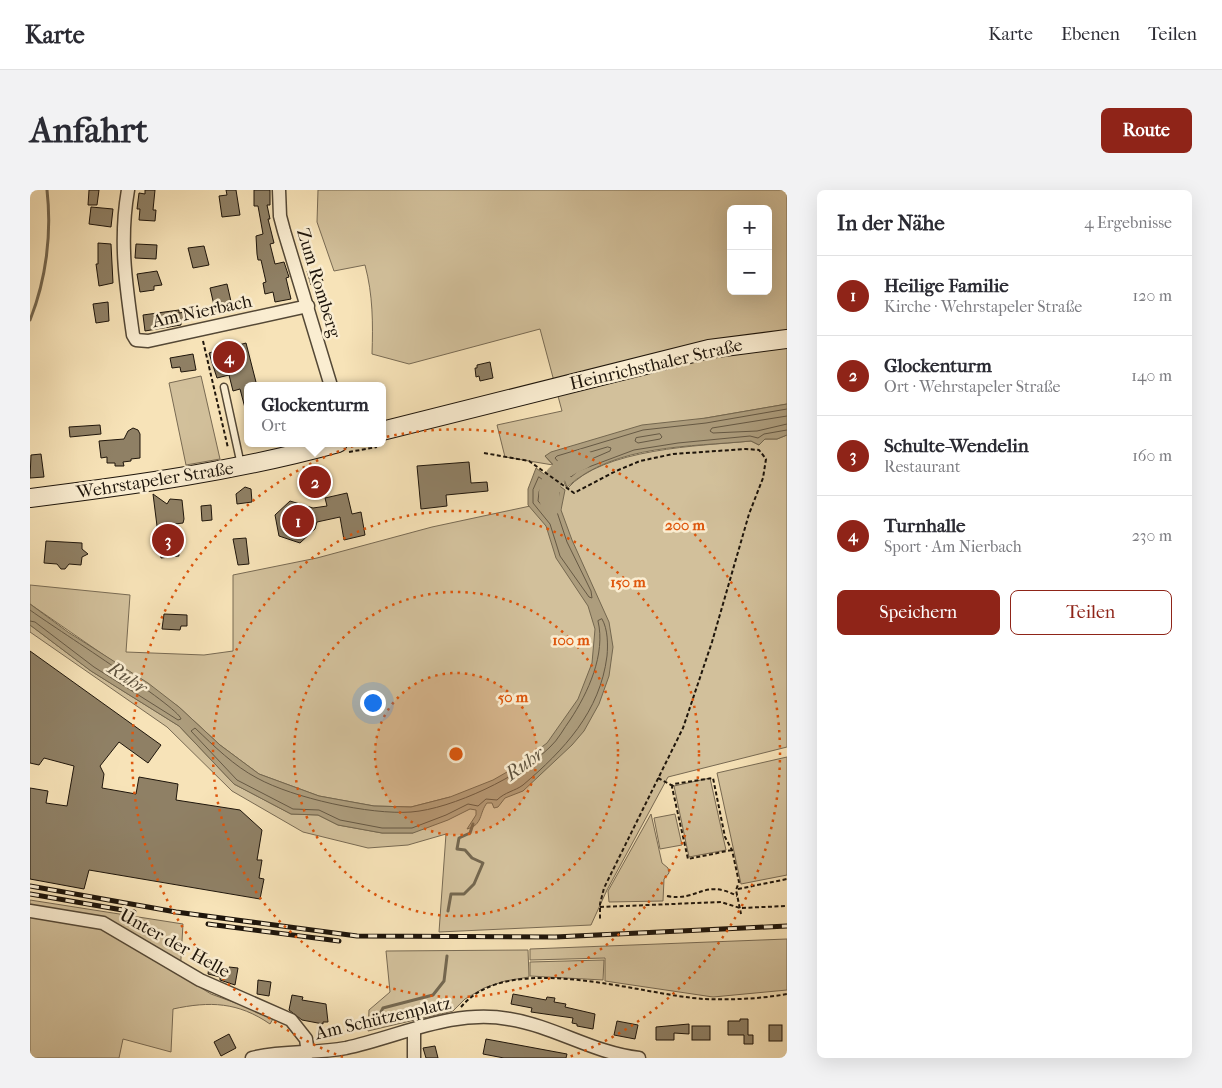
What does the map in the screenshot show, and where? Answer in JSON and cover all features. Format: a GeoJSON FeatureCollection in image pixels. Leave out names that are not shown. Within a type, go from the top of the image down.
{"type":"FeatureCollection","features":[{"type":"Feature","properties":{"kind":"main road","name":"Heinrichsthaler Straße"},"geometry":{"type":"LineString","coordinates":[[386,430],[709,349],[787,339]]}},
{"type":"Feature","properties":{"kind":"main road","name":"Wehrstapeler Straße"},"geometry":{"type":"LineString","coordinates":[[30,498],[150,482],[317,447]]}},
{"type":"Feature","properties":{"kind":"street","name":"Am Nierbach"},"geometry":{"type":"LineString","coordinates":[[128,190],[123,218],[122,246],[134,338],[142,342],[308,306]]}},
{"type":"Feature","properties":{"kind":"street","name":"Zum Romberg"},"geometry":{"type":"LineString","coordinates":[[280,190],[284,231],[330,382]]}},
{"type":"Feature","properties":{"kind":"street","name":"Unter der Helle"},"geometry":{"type":"LineString","coordinates":[[30,910],[103,922],[200,980],[291,1020],[306,1039],[308,1053]]}},
{"type":"Feature","properties":{"kind":"street","name":"Am Schützenplatz"},"geometry":{"type":"LineString","coordinates":[[252,1058],[267,1055],[291,1056],[347,1048],[455,1018],[473,1016],[509,1019],[548,1030],[598,1049],[639,1058]]}},
{"type":"Feature","properties":{"kind":"street"},"geometry":{"type":"LineString","coordinates":[[414,1030],[414,1058]]}},
{"type":"Feature","properties":{"kind":"lane"},"geometry":{"type":"LineString","coordinates":[[224,387],[240,462]]}},
{"type":"Feature","properties":{"kind":"path"},"geometry":{"type":"LineString","coordinates":[[200,329],[230,460],[240,462]]}},
{"type":"Feature","properties":{"kind":"path"},"geometry":{"type":"LineString","coordinates":[[484,453],[521,458],[535,465],[574,493],[640,461],[664,456],[727,450],[759,450],[766,459],[763,478],[749,514],[712,642],[679,738],[604,888],[600,907],[600,920]]}},
{"type":"Feature","properties":{"kind":"path"},"geometry":{"type":"LineString","coordinates":[[658,778],[673,786],[712,777],[725,837],[732,850],[739,882],[736,890],[741,914]]}},
{"type":"Feature","properties":{"kind":"path"},"geometry":{"type":"LineString","coordinates":[[673,786],[688,859],[732,850]]}},
{"type":"Feature","properties":{"kind":"path"},"geometry":{"type":"LineString","coordinates":[[736,890],[787,879]]}},
{"type":"Feature","properties":{"kind":"path"},"geometry":{"type":"LineString","coordinates":[[667,896],[684,898],[712,888],[724,889],[737,896]]}},
{"type":"Feature","properties":{"kind":"path"},"geometry":{"type":"LineString","coordinates":[[600,907],[721,902],[740,908],[787,906]]}},
{"type":"Feature","properties":{"kind":"path"},"geometry":{"type":"LineString","coordinates":[[455,1018],[466,1001],[486,989],[505,982],[539,977],[613,984],[704,999],[736,999],[787,994]]}},
{"type":"Feature","properties":{"kind":"shaded area"},"geometry":{"type":"Polygon","coordinates":[[[318,190],[787,190],[787,404],[706,418],[545,456],[553,465],[505,457],[497,425],[562,411],[540,329],[409,364],[372,354],[372,309],[365,265],[334,271],[317,222],[318,190]]]}},
{"type":"Feature","properties":{"kind":"shaded area"},"geometry":{"type":"Polygon","coordinates":[[[201,376],[220,459],[186,465],[169,383],[201,376]]]}},
{"type":"Feature","properties":{"kind":"shaded area"},"geometry":{"type":"Polygon","coordinates":[[[787,435],[787,747],[668,777],[607,890],[591,925],[439,932],[446,834],[408,845],[368,848],[303,832],[232,791],[167,727],[30,632],[30,625],[91,671],[179,726],[234,784],[291,814],[318,815],[338,825],[382,833],[413,833],[450,797],[411,807],[374,806],[319,796],[259,774],[220,745],[179,707],[30,604],[30,585],[130,595],[126,652],[204,655],[233,651],[233,575],[317,558],[432,527],[549,502],[561,475],[567,489],[583,475],[603,465],[627,457],[706,445],[751,441],[759,445],[765,439],[777,439],[787,435]]]}},
{"type":"Feature","properties":{"kind":"shaded area"},"geometry":{"type":"Polygon","coordinates":[[[787,757],[787,875],[741,884],[717,773],[787,757]]]}},
{"type":"Feature","properties":{"kind":"shaded area"},"geometry":{"type":"Polygon","coordinates":[[[710,778],[726,850],[689,857],[674,786],[710,778]]]}},
{"type":"Feature","properties":{"kind":"shaded area"},"geometry":{"type":"Polygon","coordinates":[[[651,814],[662,863],[668,868],[669,873],[664,879],[663,901],[609,902],[608,891],[651,814]]]}},
{"type":"Feature","properties":{"kind":"shaded area"},"geometry":{"type":"Polygon","coordinates":[[[675,814],[682,845],[660,849],[654,818],[675,814]]]}},
{"type":"Feature","properties":{"kind":"shaded area"},"geometry":{"type":"Polygon","coordinates":[[[30,900],[183,924],[180,975],[211,994],[274,1017],[270,1024],[247,1011],[235,1007],[212,1004],[186,1006],[173,1009],[171,1052],[123,1039],[119,1058],[30,1058],[30,912],[104,919],[30,907],[30,900]]]}},
{"type":"Feature","properties":{"kind":"shaded area"},"geometry":{"type":"Polygon","coordinates":[[[787,939],[787,990],[713,997],[605,981],[605,958],[530,960],[530,949],[787,939]]]}},
{"type":"Feature","properties":{"kind":"shaded area"},"geometry":{"type":"Polygon","coordinates":[[[528,950],[529,977],[505,981],[484,988],[465,999],[453,1011],[368,1031],[369,1010],[390,992],[386,951],[528,950]]]}},
{"type":"Feature","properties":{"kind":"shaded area"},"geometry":{"type":"Polygon","coordinates":[[[604,960],[603,980],[530,976],[530,962],[604,960]]]}},
{"type":"Feature","properties":{"kind":"water"},"geometry":{"type":"Polygon","coordinates":[[[787,404],[787,435],[777,439],[765,439],[759,445],[751,441],[679,447],[630,455],[586,473],[567,487],[562,474],[545,456],[551,452],[642,425],[706,418],[787,404]]]}},
{"type":"Feature","properties":{"kind":"water"},"geometry":{"type":"Polygon","coordinates":[[[536,468],[565,490],[561,510],[572,540],[609,622],[613,647],[609,676],[599,704],[584,731],[572,745],[523,791],[505,798],[498,807],[494,808],[492,803],[487,803],[476,825],[467,829],[476,815],[476,810],[470,809],[448,820],[413,833],[382,833],[338,825],[318,815],[291,814],[234,784],[179,726],[91,671],[30,625],[30,604],[68,632],[148,683],[179,707],[220,745],[259,774],[319,796],[374,806],[411,807],[450,797],[493,780],[514,768],[547,743],[578,699],[592,663],[595,629],[588,606],[556,558],[546,526],[528,505],[528,489],[536,468]]]}},
{"type":"Feature","properties":{"kind":"building"},"geometry":{"type":"Polygon","coordinates":[[[89,190],[99,190],[97,205],[88,205],[89,190]]]}},
{"type":"Feature","properties":{"kind":"building"},"geometry":{"type":"Polygon","coordinates":[[[145,190],[155,190],[153,210],[156,210],[155,221],[139,220],[140,209],[137,209],[139,193],[145,194],[145,190]]]}},
{"type":"Feature","properties":{"kind":"building"},"geometry":{"type":"Polygon","coordinates":[[[226,190],[236,190],[240,215],[222,217],[219,196],[227,195],[226,190]]]}},
{"type":"Feature","properties":{"kind":"building"},"geometry":{"type":"Polygon","coordinates":[[[254,190],[270,190],[270,205],[267,205],[270,219],[268,219],[274,243],[270,244],[275,264],[284,262],[289,277],[286,278],[291,299],[275,302],[273,292],[265,294],[263,283],[266,282],[261,260],[258,260],[256,236],[263,234],[258,206],[254,206],[254,190]]]}},
{"type":"Feature","properties":{"kind":"building"},"geometry":{"type":"Polygon","coordinates":[[[91,207],[113,209],[111,227],[89,224],[91,207]]]}},
{"type":"Feature","properties":{"kind":"building"},"geometry":{"type":"Polygon","coordinates":[[[98,243],[111,244],[113,283],[99,286],[96,264],[98,264],[98,243]]]}},
{"type":"Feature","properties":{"kind":"building"},"geometry":{"type":"Polygon","coordinates":[[[136,244],[157,245],[156,259],[135,258],[136,244]]]}},
{"type":"Feature","properties":{"kind":"building"},"geometry":{"type":"Polygon","coordinates":[[[204,246],[209,265],[193,268],[188,248],[204,246]]]}},
{"type":"Feature","properties":{"kind":"building"},"geometry":{"type":"Polygon","coordinates":[[[318,268],[323,281],[311,285],[307,271],[318,268]]]}},
{"type":"Feature","properties":{"kind":"building"},"geometry":{"type":"Polygon","coordinates":[[[157,271],[162,285],[154,286],[154,290],[140,292],[137,274],[157,271]]]}},
{"type":"Feature","properties":{"kind":"building"},"geometry":{"type":"Polygon","coordinates":[[[227,284],[233,310],[216,314],[210,288],[227,284]]]}},
{"type":"Feature","properties":{"kind":"building"},"geometry":{"type":"Polygon","coordinates":[[[108,302],[109,321],[96,323],[93,304],[108,302]]]}},
{"type":"Feature","properties":{"kind":"building"},"geometry":{"type":"Polygon","coordinates":[[[179,310],[179,313],[185,312],[187,320],[181,321],[181,325],[145,331],[143,315],[179,310]]]}},
{"type":"Feature","properties":{"kind":"building"},"geometry":{"type":"Polygon","coordinates":[[[246,343],[256,382],[244,382],[244,404],[240,389],[233,391],[229,375],[217,378],[209,353],[246,343]]]}},
{"type":"Feature","properties":{"kind":"building"},"geometry":{"type":"Polygon","coordinates":[[[193,354],[196,370],[181,372],[180,367],[172,368],[170,358],[193,354]]]}},
{"type":"Feature","properties":{"kind":"building"},"geometry":{"type":"Polygon","coordinates":[[[490,362],[493,378],[480,381],[479,376],[476,377],[475,368],[477,368],[477,365],[490,362]]]}},
{"type":"Feature","properties":{"kind":"building"},"geometry":{"type":"Polygon","coordinates":[[[100,425],[101,434],[70,437],[69,427],[100,425]]]}},
{"type":"Feature","properties":{"kind":"building"},"geometry":{"type":"Polygon","coordinates":[[[133,428],[138,430],[140,434],[140,458],[123,462],[124,466],[115,466],[115,463],[107,463],[107,457],[101,458],[99,441],[124,439],[128,431],[133,428]]]}},
{"type":"Feature","properties":{"kind":"building"},"geometry":{"type":"Polygon","coordinates":[[[41,454],[44,477],[30,478],[31,455],[41,454]]]}},
{"type":"Feature","properties":{"kind":"building"},"geometry":{"type":"Polygon","coordinates":[[[469,462],[471,483],[487,482],[488,491],[446,495],[447,506],[421,509],[417,466],[469,462]]]}},
{"type":"Feature","properties":{"kind":"building"},"geometry":{"type":"Polygon","coordinates":[[[245,487],[251,489],[252,502],[237,504],[236,494],[245,487]]]}},
{"type":"Feature","properties":{"kind":"building"},"geometry":{"type":"Polygon","coordinates":[[[347,493],[352,514],[361,512],[365,535],[344,540],[340,517],[317,522],[315,529],[300,543],[279,536],[275,515],[290,501],[313,508],[327,506],[325,498],[347,493]]]}},
{"type":"Feature","properties":{"kind":"building"},"geometry":{"type":"Polygon","coordinates":[[[153,494],[167,504],[170,499],[182,500],[183,523],[175,524],[179,556],[161,558],[153,494]]]}},
{"type":"Feature","properties":{"kind":"building"},"geometry":{"type":"Polygon","coordinates":[[[211,505],[212,520],[202,521],[201,506],[211,505]]]}},
{"type":"Feature","properties":{"kind":"building"},"geometry":{"type":"Polygon","coordinates":[[[246,538],[249,564],[238,565],[233,539],[246,538]]]}},
{"type":"Feature","properties":{"kind":"building"},"geometry":{"type":"Polygon","coordinates":[[[46,541],[82,543],[82,549],[88,554],[82,557],[81,565],[69,564],[65,569],[61,569],[57,564],[44,563],[46,541]]]}},
{"type":"Feature","properties":{"kind":"building"},"geometry":{"type":"Polygon","coordinates":[[[164,614],[187,615],[187,626],[181,626],[180,630],[162,629],[164,614]]]}},
{"type":"Feature","properties":{"kind":"building"},"geometry":{"type":"Polygon","coordinates":[[[30,651],[161,745],[148,763],[119,742],[100,766],[104,774],[102,788],[136,794],[139,777],[178,784],[176,800],[240,810],[262,830],[257,860],[262,860],[259,878],[264,879],[260,899],[89,870],[84,889],[30,879],[30,788],[48,791],[46,803],[67,806],[74,766],[44,758],[39,765],[30,763],[30,651]]]}},
{"type":"Feature","properties":{"kind":"building"},"geometry":{"type":"Polygon","coordinates":[[[209,966],[229,970],[229,967],[238,968],[235,985],[220,980],[220,977],[208,974],[209,966]]]}},
{"type":"Feature","properties":{"kind":"building"},"geometry":{"type":"Polygon","coordinates":[[[258,980],[271,982],[269,996],[257,994],[258,980]]]}},
{"type":"Feature","properties":{"kind":"building"},"geometry":{"type":"Polygon","coordinates":[[[513,994],[546,1000],[547,997],[555,998],[554,1002],[566,1004],[565,1007],[595,1014],[593,1029],[577,1026],[577,1024],[572,1023],[573,1018],[531,1012],[532,1008],[511,1004],[513,994]]]}},
{"type":"Feature","properties":{"kind":"building"},"geometry":{"type":"Polygon","coordinates":[[[292,995],[303,997],[302,1000],[326,1004],[328,1022],[323,1022],[323,1024],[302,1020],[289,1010],[292,995]]]}},
{"type":"Feature","properties":{"kind":"building"},"geometry":{"type":"Polygon","coordinates":[[[740,1019],[748,1019],[748,1035],[753,1035],[753,1044],[744,1044],[744,1035],[728,1035],[728,1021],[740,1021],[740,1019]]]}},
{"type":"Feature","properties":{"kind":"building"},"geometry":{"type":"Polygon","coordinates":[[[617,1021],[638,1025],[635,1039],[614,1035],[617,1021]]]}},
{"type":"Feature","properties":{"kind":"building"},"geometry":{"type":"Polygon","coordinates":[[[689,1024],[689,1034],[674,1033],[674,1040],[656,1040],[656,1027],[689,1024]]]}},
{"type":"Feature","properties":{"kind":"building"},"geometry":{"type":"Polygon","coordinates":[[[769,1025],[782,1025],[782,1041],[769,1041],[769,1025]]]}},
{"type":"Feature","properties":{"kind":"building"},"geometry":{"type":"Polygon","coordinates":[[[692,1026],[710,1026],[710,1040],[692,1040],[692,1026]]]}},
{"type":"Feature","properties":{"kind":"building"},"geometry":{"type":"Polygon","coordinates":[[[229,1034],[236,1048],[221,1056],[214,1042],[229,1034]]]}},
{"type":"Feature","properties":{"kind":"building"},"geometry":{"type":"Polygon","coordinates":[[[486,1039],[567,1054],[566,1058],[504,1058],[483,1054],[486,1039]]]}},
{"type":"Feature","properties":{"kind":"building"},"geometry":{"type":"Polygon","coordinates":[[[435,1046],[438,1058],[426,1058],[423,1048],[435,1046]]]}},
{"type":"Feature","properties":{"kind":"waterway"},"geometry":{"type":"LineString","coordinates":[[30,320],[44,273],[49,223],[47,190]]}},
{"type":"Feature","properties":{"kind":"waterway","name":"Ruhr"},"geometry":{"type":"LineString","coordinates":[[551,506],[550,488],[556,475],[561,470],[583,459]]}},
{"type":"Feature","properties":{"kind":"waterway"},"geometry":{"type":"LineString","coordinates":[[448,911],[451,894],[464,894],[474,884],[483,863],[472,858],[465,850],[457,849],[459,838],[470,833],[473,824]]}},
{"type":"Feature","properties":{"kind":"waterway"},"geometry":{"type":"LineString","coordinates":[[375,1024],[383,1008],[433,995],[444,981],[447,956]]}},
{"type":"Feature","properties":{"kind":"railway"},"geometry":{"type":"LineString","coordinates":[[30,886],[176,912],[357,936],[555,937],[787,926]]}},
{"type":"Feature","properties":{"kind":"railway"},"geometry":{"type":"LineString","coordinates":[[30,894],[134,912]]}},
{"type":"Feature","properties":{"kind":"railway"},"geometry":{"type":"LineString","coordinates":[[208,924],[339,941]]}},
{"type":"Feature","properties":{"kind":"place","name":"Turnhalle"},"geometry":{"type":"Point","coordinates":[229,357]}},
{"type":"Feature","properties":{"kind":"place","name":"Glockenturm"},"geometry":{"type":"Point","coordinates":[315,482]}},
{"type":"Feature","properties":{"kind":"place","name":"Heilige Familie"},"geometry":{"type":"Point","coordinates":[298,521]}},
{"type":"Feature","properties":{"kind":"place","name":"Schulte-Wendelin"},"geometry":{"type":"Point","coordinates":[168,540]}}]}
